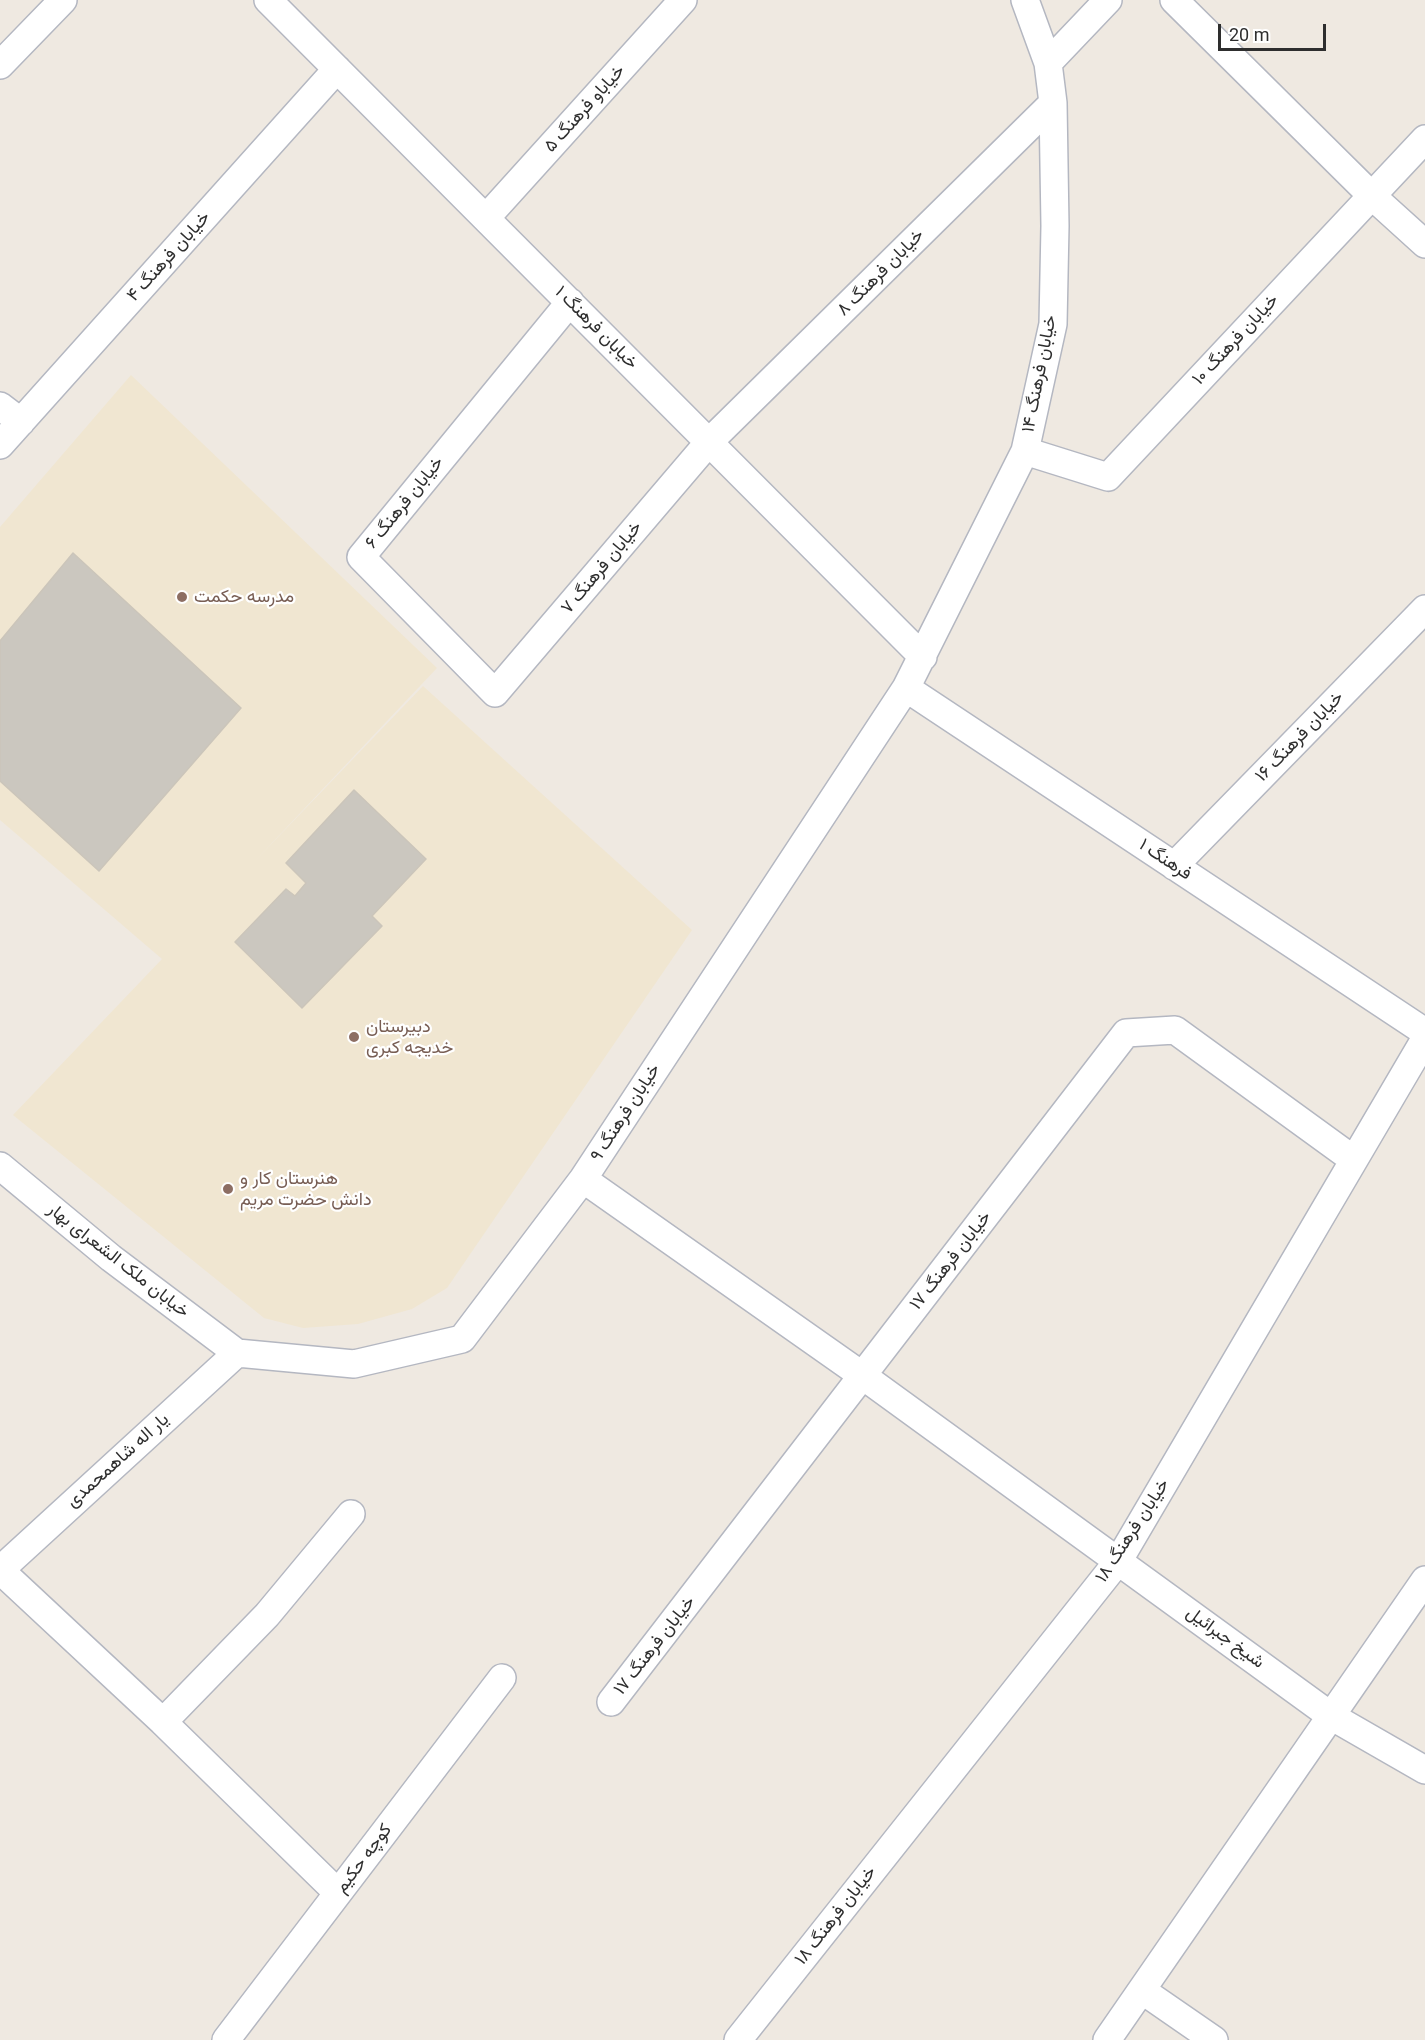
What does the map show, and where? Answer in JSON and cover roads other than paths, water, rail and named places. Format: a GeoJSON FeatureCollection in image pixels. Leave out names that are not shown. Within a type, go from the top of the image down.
{"type":"FeatureCollection","features":[{"type":"Feature","properties":{"kind":"street"},"geometry":{"type":"LineString","coordinates":[[0,65],[63,0]]}},
{"type":"Feature","properties":{"kind":"street","name":"خیابان فرهنگ ۱"},"geometry":{"type":"LineString","coordinates":[[268,0],[923,657]]}},
{"type":"Feature","properties":{"kind":"street","name":"خیابان فرهنگ ۱۴"},"geometry":{"type":"LineString","coordinates":[[906,688],[1024,451],[1053,324],[1055,226],[1053,103],[1048,63],[1025,0]]}},
{"type":"Feature","properties":{"kind":"street"},"geometry":{"type":"LineString","coordinates":[[1048,63],[1108,0]]}},
{"type":"Feature","properties":{"kind":"street"},"geometry":{"type":"LineString","coordinates":[[1174,0],[1372,195],[1425,244]]}},
{"type":"Feature","properties":{"kind":"street","name":"خیاباو فرهنگ ۵"},"geometry":{"type":"LineString","coordinates":[[486,218],[678,2]]}},
{"type":"Feature","properties":{"kind":"street","name":"خیابان فرهنگ ۴"},"geometry":{"type":"LineString","coordinates":[[0,445],[10,414],[337,69]]}},
{"type":"Feature","properties":{"kind":"street","name":"خیابان فرهنگ ۸"},"geometry":{"type":"LineString","coordinates":[[709,442],[1053,103]]}},
{"type":"Feature","properties":{"kind":"street","name":"خیابان فرهنگ ۱۰"},"geometry":{"type":"LineString","coordinates":[[1024,451],[1107,477],[1425,139]]}},
{"type":"Feature","properties":{"kind":"street","name":"خیابان فرهنگ ۶"},"geometry":{"type":"LineString","coordinates":[[495,693],[361,557],[570,302]]}},
{"type":"Feature","properties":{"kind":"street","name":"خیابان فرهنگ ۷"},"geometry":{"type":"LineString","coordinates":[[495,693],[709,442]]}},
{"type":"Feature","properties":{"kind":"street","name":"خیابان فرهنگ ۱۶"},"geometry":{"type":"LineString","coordinates":[[1174,866],[1425,609]]}},
{"type":"Feature","properties":{"kind":"street","name":"فرهنگ ۱"},"geometry":{"type":"LineString","coordinates":[[906,688],[1425,1032]]}},
{"type":"Feature","properties":{"kind":"street","name":"خیابان فرهنگ ۹"},"geometry":{"type":"LineString","coordinates":[[237,1353],[354,1364],[462,1339],[583,1179],[906,688]]}},
{"type":"Feature","properties":{"kind":"street","name":"خیابان فرهنگ ۱۷"},"geometry":{"type":"LineString","coordinates":[[611,1702],[1126,1033],[1175,1030],[1354,1160]]}},
{"type":"Feature","properties":{"kind":"street","name":"خیابان فرهنگ ۱۸"},"geometry":{"type":"LineString","coordinates":[[738,2040],[1119,1560],[1425,1040]]}},
{"type":"Feature","properties":{"kind":"street","name":"خیابان ملک الشعرای بهار"},"geometry":{"type":"LineString","coordinates":[[0,1166],[111,1258],[237,1353]]}},
{"type":"Feature","properties":{"kind":"street","name":"شیخ جبرائیل"},"geometry":{"type":"LineString","coordinates":[[583,1179],[863,1376],[1331,1716],[1425,1770]]}},
{"type":"Feature","properties":{"kind":"street","name":"یار اله شاهمحمدی"},"geometry":{"type":"LineString","coordinates":[[0,1570],[237,1353]]}},
{"type":"Feature","properties":{"kind":"street"},"geometry":{"type":"LineString","coordinates":[[163,1722],[267,1615],[351,1514]]}},
{"type":"Feature","properties":{"kind":"street"},"geometry":{"type":"LineString","coordinates":[[0,1570],[163,1722],[338,1893]]}},
{"type":"Feature","properties":{"kind":"street"},"geometry":{"type":"LineString","coordinates":[[1107,2040],[1425,1580]]}},
{"type":"Feature","properties":{"kind":"street","name":"کوچه حکیم"},"geometry":{"type":"LineString","coordinates":[[226,2040],[502,1678]]}},
{"type":"Feature","properties":{"kind":"street"},"geometry":{"type":"LineString","coordinates":[[1143,1991],[1214,2040]]}},
{"type":"Feature","properties":{"kind":"place","name":"مدرسه حکمت"},"geometry":{"type":"Point","coordinates":[182,597]}},
{"type":"Feature","properties":{"kind":"place","name":"دبیرستان خدیجه کبری"},"geometry":{"type":"Point","coordinates":[354,1037]}},
{"type":"Feature","properties":{"kind":"place","name":"هنرستان کار و دانش حضرت مریم"},"geometry":{"type":"Point","coordinates":[228,1189]}}]}
